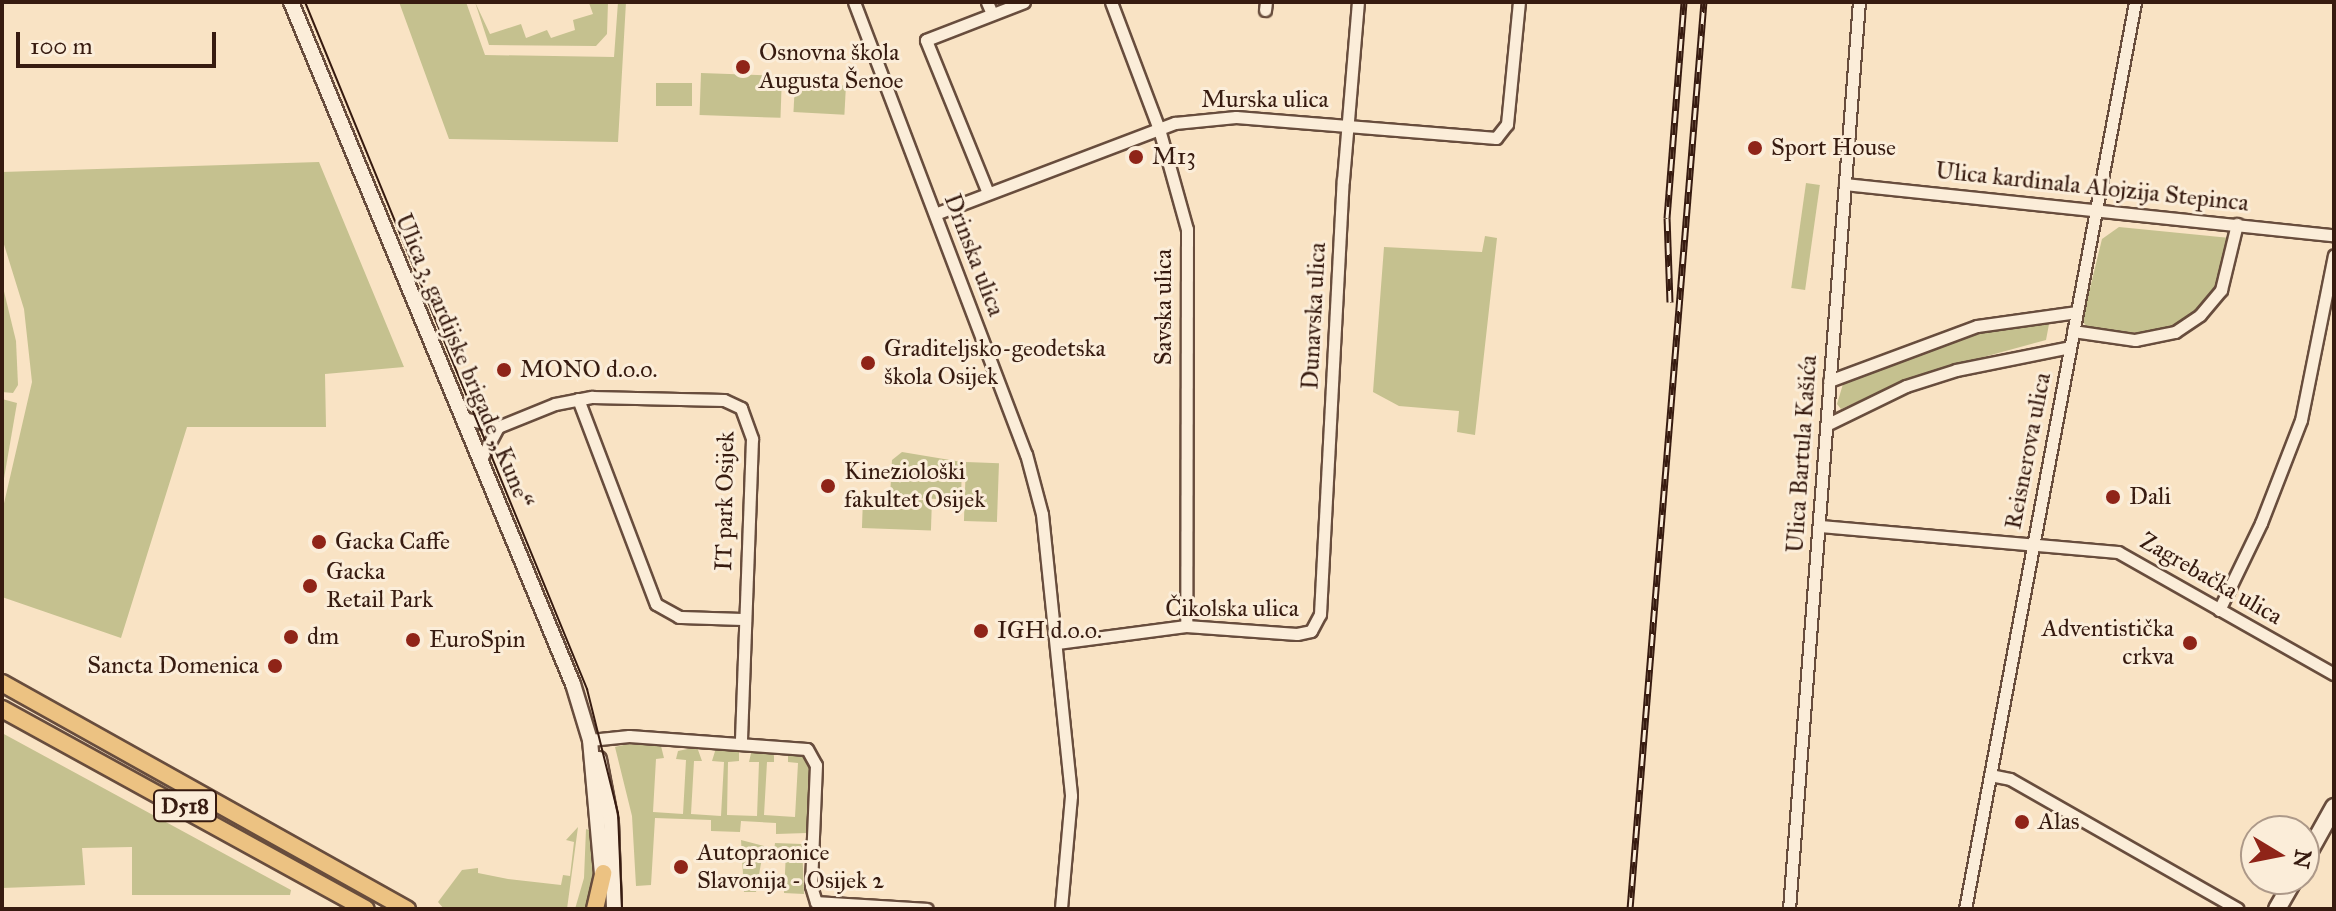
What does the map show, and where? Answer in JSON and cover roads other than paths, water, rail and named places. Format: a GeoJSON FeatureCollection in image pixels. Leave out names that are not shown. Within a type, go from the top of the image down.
{"type":"FeatureCollection","features":[{"type":"Feature","properties":{"kind":"main road","name":"D518"},"geometry":{"type":"LineString","coordinates":[[3,684],[407,909]]}},
{"type":"Feature","properties":{"kind":"main road","name":"D518"},"geometry":{"type":"LineString","coordinates":[[2,709],[366,909]]}},
{"type":"Feature","properties":{"kind":"main road"},"geometry":{"type":"LineString","coordinates":[[2320,832],[2334,807]]}},
{"type":"Feature","properties":{"kind":"main road"},"geometry":{"type":"LineString","coordinates":[[595,909],[603,873]]}},
{"type":"Feature","properties":{"kind":"street","name":"Ulica 3. gardijske brigade „Kune“"},"geometry":{"type":"LineString","coordinates":[[291,2],[573,684],[602,769],[611,822],[614,909]]}},
{"type":"Feature","properties":{"kind":"street","name":"Drinska ulica"},"geometry":{"type":"LineString","coordinates":[[854,2],[1035,483],[1057,643],[1071,796],[1061,909]]}},
{"type":"Feature","properties":{"kind":"street"},"geometry":{"type":"LineString","coordinates":[[987,2],[992,14]]}},
{"type":"Feature","properties":{"kind":"street"},"geometry":{"type":"LineString","coordinates":[[988,193],[926,40],[1024,2]]}},
{"type":"Feature","properties":{"kind":"street","name":"Savska ulica"},"geometry":{"type":"LineString","coordinates":[[1111,2],[1159,129],[1187,229],[1186,626]]}},
{"type":"Feature","properties":{"kind":"street","name":"Dunavska ulica"},"geometry":{"type":"LineString","coordinates":[[1311,631],[1320,614],[1347,123],[1358,2]]}},
{"type":"Feature","properties":{"kind":"street","name":"Murska ulica"},"geometry":{"type":"LineString","coordinates":[[935,214],[1159,129],[1236,117],[1347,123],[1490,139],[1501,135],[1507,124],[1519,2]]}},
{"type":"Feature","properties":{"kind":"street","name":"Ulica Bartula Kašića"},"geometry":{"type":"LineString","coordinates":[[1789,909],[1859,2]]}},
{"type":"Feature","properties":{"kind":"street","name":"Reisnerova ulica"},"geometry":{"type":"LineString","coordinates":[[1965,909],[2135,2]]}},
{"type":"Feature","properties":{"kind":"street","name":"Ulica kardinala Alojzija Stepinca"},"geometry":{"type":"LineString","coordinates":[[1845,184],[2334,235]]}},
{"type":"Feature","properties":{"kind":"street"},"geometry":{"type":"LineString","coordinates":[[2073,331],[2135,340],[2175,332],[2200,315],[2221,290],[2237,224]]}},
{"type":"Feature","properties":{"kind":"street"},"geometry":{"type":"LineString","coordinates":[[2219,610],[2261,523],[2301,420],[2334,255]]}},
{"type":"Feature","properties":{"kind":"street"},"geometry":{"type":"LineString","coordinates":[[1829,381],[1947,335],[2077,312]]}},
{"type":"Feature","properties":{"kind":"street"},"geometry":{"type":"LineString","coordinates":[[1826,425],[1906,386],[1956,370],[2070,347]]}},
{"type":"Feature","properties":{"kind":"street"},"geometry":{"type":"LineString","coordinates":[[578,399],[656,604],[679,617],[744,619]]}},
{"type":"Feature","properties":{"kind":"street","name":"IT park Osijek"},"geometry":{"type":"LineString","coordinates":[[498,427],[578,399],[724,400],[748,417],[752,439],[741,741]]}},
{"type":"Feature","properties":{"kind":"street"},"geometry":{"type":"LineString","coordinates":[[464,418],[498,427],[481,459]]}},
{"type":"Feature","properties":{"kind":"street","name":"Zagrebačka ulica"},"geometry":{"type":"LineString","coordinates":[[1820,526],[2118,552],[2334,674]]}},
{"type":"Feature","properties":{"kind":"street","name":"Čikolska ulica"},"geometry":{"type":"LineString","coordinates":[[1057,643],[1186,626],[1311,631]]}},
{"type":"Feature","properties":{"kind":"street"},"geometry":{"type":"LineString","coordinates":[[590,740],[615,736],[799,745],[815,759],[811,886],[816,902],[927,909]]}},
{"type":"Feature","properties":{"kind":"street","name":"Ulica 3. gardijske brigade „Kune“"},"geometry":{"type":"LineString","coordinates":[[590,740],[603,873],[602,909]]}},
{"type":"Feature","properties":{"kind":"street"},"geometry":{"type":"LineString","coordinates":[[1990,775],[2010,779],[2238,909]]}},
{"type":"Feature","properties":{"kind":"tram line"},"geometry":{"type":"LineString","coordinates":[[305,2],[587,689],[618,813],[622,909]]}},
{"type":"Feature","properties":{"kind":"railway"},"geometry":{"type":"LineString","coordinates":[[1670,302],[1667,218],[1684,2]]}},
{"type":"Feature","properties":{"kind":"railway"},"geometry":{"type":"LineString","coordinates":[[1630,909],[1704,2]]}},
{"type":"Feature","properties":{"kind":"place","name":"Osnovna škola Augusta Šenoe"},"geometry":{"type":"Point","coordinates":[743,67]}},
{"type":"Feature","properties":{"kind":"place","name":"Sport House"},"geometry":{"type":"Point","coordinates":[1755,148]}},
{"type":"Feature","properties":{"kind":"place","name":"M13"},"geometry":{"type":"Point","coordinates":[1136,157]}},
{"type":"Feature","properties":{"kind":"place","name":"Graditeljsko-geodetska škola Osijek"},"geometry":{"type":"Point","coordinates":[868,363]}},
{"type":"Feature","properties":{"kind":"place","name":"MONO d.o.o."},"geometry":{"type":"Point","coordinates":[504,370]}},
{"type":"Feature","properties":{"kind":"place","name":"Kineziološki fakultet Osijek"},"geometry":{"type":"Point","coordinates":[828,486]}},
{"type":"Feature","properties":{"kind":"place","name":"Dali"},"geometry":{"type":"Point","coordinates":[2113,497]}},
{"type":"Feature","properties":{"kind":"place","name":"Gacka Caffe"},"geometry":{"type":"Point","coordinates":[319,542]}},
{"type":"Feature","properties":{"kind":"place","name":"Gacka Retail Park"},"geometry":{"type":"Point","coordinates":[310,586]}},
{"type":"Feature","properties":{"kind":"place","name":"IGH d.o.o."},"geometry":{"type":"Point","coordinates":[981,631]}},
{"type":"Feature","properties":{"kind":"place","name":"dm"},"geometry":{"type":"Point","coordinates":[291,637]}},
{"type":"Feature","properties":{"kind":"place","name":"EuroSpin"},"geometry":{"type":"Point","coordinates":[413,640]}},
{"type":"Feature","properties":{"kind":"place","name":"Adventistička crkva"},"geometry":{"type":"Point","coordinates":[2190,643]}},
{"type":"Feature","properties":{"kind":"place","name":"Sancta Domenica"},"geometry":{"type":"Point","coordinates":[275,666]}},
{"type":"Feature","properties":{"kind":"place","name":"Alas"},"geometry":{"type":"Point","coordinates":[2022,822]}},
{"type":"Feature","properties":{"kind":"place","name":"Autopraonice Slavonija - Osijek 2"},"geometry":{"type":"Point","coordinates":[681,867]}}]}
